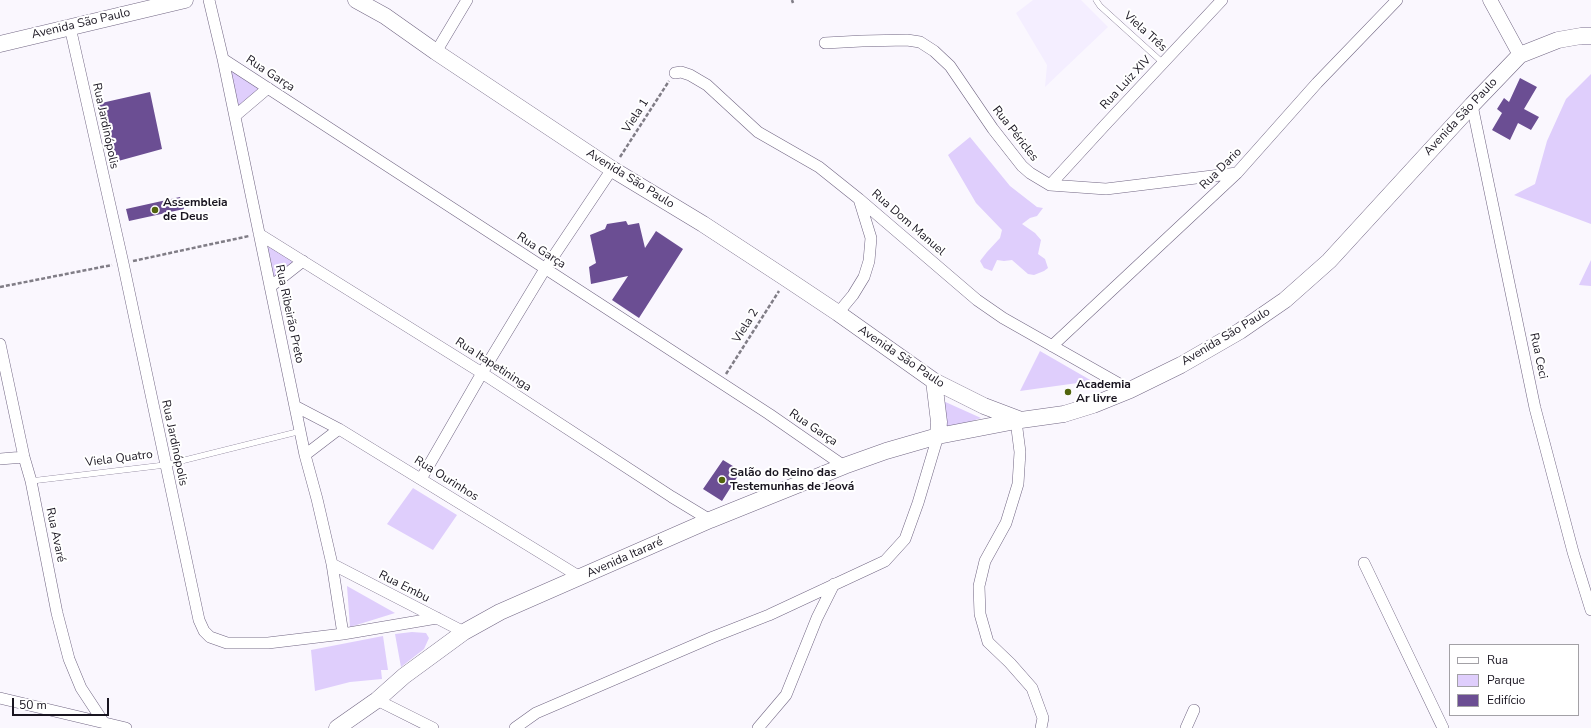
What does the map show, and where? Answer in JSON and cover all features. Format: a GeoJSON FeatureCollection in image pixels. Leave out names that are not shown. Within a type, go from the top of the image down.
{"type":"FeatureCollection","features":[{"type":"Feature","properties":{"kind":"main road","name":"Avenida São Paulo"},"geometry":{"type":"LineString","coordinates":[[0,44],[184,0]]}},
{"type":"Feature","properties":{"kind":"main road","name":"Avenida São Paulo"},"geometry":{"type":"LineString","coordinates":[[356,0],[385,16],[436,52],[612,169],[703,224],[787,279],[838,313],[934,382],[984,406],[1018,420],[1064,414],[1093,405],[1130,390],[1181,365],[1240,331],[1285,300],[1329,261],[1472,105],[1520,55],[1558,40],[1581,36],[1591,36]]}},
{"type":"Feature","properties":{"kind":"main road"},"geometry":{"type":"LineString","coordinates":[[934,382],[939,422],[938,436]]}},
{"type":"Feature","properties":{"kind":"main road","name":"Avenida Itararé"},"geometry":{"type":"LineString","coordinates":[[337,728],[377,700],[404,676],[464,632],[500,612],[710,520],[844,466],[886,451],[938,436],[1018,420]]}},
{"type":"Feature","properties":{"kind":"street","name":"Rua Ribeirão Preto"},"geometry":{"type":"LineString","coordinates":[[209,0],[260,234],[305,455],[332,564],[343,634]]}},
{"type":"Feature","properties":{"kind":"street"},"geometry":{"type":"LineString","coordinates":[[436,52],[467,0]]}},
{"type":"Feature","properties":{"kind":"street","name":"Rua Luiz XIV"},"geometry":{"type":"LineString","coordinates":[[1050,185],[1222,0]]}},
{"type":"Feature","properties":{"kind":"street","name":"Rua Dario"},"geometry":{"type":"LineString","coordinates":[[1052,346],[1237,173],[1317,83],[1397,0]]}},
{"type":"Feature","properties":{"kind":"street"},"geometry":{"type":"LineString","coordinates":[[1490,0],[1520,55]]}},
{"type":"Feature","properties":{"kind":"street","name":"Rua Jardinópolis"},"geometry":{"type":"LineString","coordinates":[[70,27],[123,264],[199,620],[204,631],[210,637],[228,643],[268,643],[343,634],[436,618]]}},
{"type":"Feature","properties":{"kind":"street","name":"Rua Péricles"},"geometry":{"type":"LineString","coordinates":[[825,43],[862,40],[907,40],[920,42],[934,51],[950,66],[993,129],[1022,166],[1030,173],[1050,185],[1106,189],[1237,173]]}},
{"type":"Feature","properties":{"kind":"street","name":"Rua Garça"},"geometry":{"type":"LineString","coordinates":[[223,59],[721,383],[844,466]]}},
{"type":"Feature","properties":{"kind":"street","name":"Rua Dom Manuel"},"geometry":{"type":"LineString","coordinates":[[675,73],[681,72],[690,75],[707,86],[758,132],[819,167],[859,199],[976,300],[1003,318],[1130,390]]}},
{"type":"Feature","properties":{"kind":"street"},"geometry":{"type":"LineString","coordinates":[[235,116],[268,88]]}},
{"type":"Feature","properties":{"kind":"street","name":"Rua Ceci"},"geometry":{"type":"LineString","coordinates":[[1472,105],[1535,408],[1573,552],[1591,610]]}},
{"type":"Feature","properties":{"kind":"street"},"geometry":{"type":"LineString","coordinates":[[421,479],[482,373],[545,269],[612,169]]}},
{"type":"Feature","properties":{"kind":"street"},"geometry":{"type":"LineString","coordinates":[[838,313],[853,295],[864,277],[869,261],[871,238],[859,199]]}},
{"type":"Feature","properties":{"kind":"street","name":"Rua Itapetininga"},"geometry":{"type":"LineString","coordinates":[[260,234],[482,373],[672,497],[710,520]]}},
{"type":"Feature","properties":{"kind":"street"},"geometry":{"type":"LineString","coordinates":[[270,287],[303,261]]}},
{"type":"Feature","properties":{"kind":"street","name":"Rua Avaré"},"geometry":{"type":"LineString","coordinates":[[0,344],[24,456],[31,481],[57,613],[69,658],[81,688],[104,723]]}},
{"type":"Feature","properties":{"kind":"street","name":"Rua Ourinhos"},"geometry":{"type":"LineString","coordinates":[[295,406],[339,429],[580,577]]}},
{"type":"Feature","properties":{"kind":"street"},"geometry":{"type":"LineString","coordinates":[[1018,420],[1020,452],[1018,484],[1006,523],[985,561],[979,586],[980,614],[988,642],[1010,663],[1032,688],[1043,718],[1041,728]]}},
{"type":"Feature","properties":{"kind":"street"},"geometry":{"type":"LineString","coordinates":[[305,455],[339,429]]}},
{"type":"Feature","properties":{"kind":"street"},"geometry":{"type":"LineString","coordinates":[[515,728],[536,713],[713,637],[769,615],[885,562],[905,539],[918,503],[938,436]]}},
{"type":"Feature","properties":{"kind":"street"},"geometry":{"type":"LineString","coordinates":[[0,459],[24,456]]}},
{"type":"Feature","properties":{"kind":"street"},"geometry":{"type":"LineString","coordinates":[[1364,563],[1443,728]]}},
{"type":"Feature","properties":{"kind":"street","name":"Rua Embu"},"geometry":{"type":"LineString","coordinates":[[332,564],[464,632]]}},
{"type":"Feature","properties":{"kind":"street"},"geometry":{"type":"LineString","coordinates":[[758,728],[786,695],[817,618],[834,584]]}},
{"type":"Feature","properties":{"kind":"street"},"geometry":{"type":"LineString","coordinates":[[0,698],[126,728]]}},
{"type":"Feature","properties":{"kind":"street"},"geometry":{"type":"LineString","coordinates":[[377,700],[433,728]]}},
{"type":"Feature","properties":{"kind":"street"},"geometry":{"type":"LineString","coordinates":[[1186,728],[1194,710]]}},
{"type":"Feature","properties":{"kind":"lane","name":"Viela Três"},"geometry":{"type":"LineString","coordinates":[[1096,0],[1100,6],[1163,63]]}},
{"type":"Feature","properties":{"kind":"lane","name":"Viela Quatro"},"geometry":{"type":"LineString","coordinates":[[31,481],[165,465],[301,431]]}},
{"type":"Feature","properties":{"kind":"path","name":"Viela 1"},"geometry":{"type":"LineString","coordinates":[[612,169],[675,73]]}},
{"type":"Feature","properties":{"kind":"path","name":"Viela 2"},"geometry":{"type":"LineString","coordinates":[[721,383],[787,279]]}},
{"type":"Feature","properties":{"kind":"shaded area"},"geometry":{"type":"Polygon","coordinates":[[[1033,0],[1081,0],[1108,27],[1045,87],[1047,65],[1016,13],[1033,0]]]}},
{"type":"Feature","properties":{"kind":"green space"},"geometry":{"type":"Polygon","coordinates":[[[229,67],[265,89],[236,112],[229,67]]]}},
{"type":"Feature","properties":{"kind":"green space"},"geometry":{"type":"Polygon","coordinates":[[[1591,74],[1591,224],[1514,195],[1535,184],[1547,141],[1566,99],[1591,74]]]}},
{"type":"Feature","properties":{"kind":"green space"},"geometry":{"type":"Polygon","coordinates":[[[970,137],[1010,186],[1037,207],[1043,208],[1037,216],[1030,218],[1022,224],[1035,233],[1041,240],[1038,254],[1045,259],[1048,268],[1044,271],[1034,275],[1028,274],[1012,260],[997,260],[992,271],[984,268],[980,261],[1000,238],[1002,230],[976,203],[948,155],[970,137]]]}},
{"type":"Feature","properties":{"kind":"green space"},"geometry":{"type":"Polygon","coordinates":[[[264,240],[300,261],[272,282],[264,240]]]}},
{"type":"Feature","properties":{"kind":"green space"},"geometry":{"type":"Polygon","coordinates":[[[1591,260],[1591,286],[1579,285],[1591,260]]]}},
{"type":"Feature","properties":{"kind":"green space"},"geometry":{"type":"Polygon","coordinates":[[[1040,351],[1092,381],[1020,391],[1040,351]]]}},
{"type":"Feature","properties":{"kind":"green space"},"geometry":{"type":"Polygon","coordinates":[[[941,400],[981,418],[946,430],[941,400]]]}},
{"type":"Feature","properties":{"kind":"green space"},"geometry":{"type":"Polygon","coordinates":[[[413,488],[457,515],[433,550],[387,524],[413,488]]]}},
{"type":"Feature","properties":{"kind":"green space"},"geometry":{"type":"Polygon","coordinates":[[[347,586],[395,613],[350,627],[347,586]]]}},
{"type":"Feature","properties":{"kind":"green space"},"geometry":{"type":"Polygon","coordinates":[[[412,632],[426,633],[429,638],[424,649],[401,667],[395,634],[412,632]]]}},
{"type":"Feature","properties":{"kind":"green space"},"geometry":{"type":"Polygon","coordinates":[[[383,636],[388,670],[381,670],[382,679],[350,682],[315,691],[311,650],[383,636]]]}},
{"type":"Feature","properties":{"kind":"building"},"geometry":{"type":"Polygon","coordinates":[[[1520,78],[1537,87],[1524,109],[1539,117],[1531,130],[1518,123],[1510,140],[1492,130],[1502,113],[1497,109],[1504,98],[1509,102],[1520,78]]]}},
{"type":"Feature","properties":{"kind":"building"},"geometry":{"type":"Polygon","coordinates":[[[150,92],[162,149],[111,163],[97,104],[150,92]]]}},
{"type":"Feature","properties":{"kind":"building","name":"Assembleia de Deus"},"geometry":{"type":"Polygon","coordinates":[[[180,197],[184,209],[129,221],[126,209],[180,197]]]}},
{"type":"Feature","properties":{"kind":"building"},"geometry":{"type":"Polygon","coordinates":[[[626,221],[628,225],[639,223],[645,248],[656,231],[683,249],[639,318],[612,300],[628,276],[591,284],[589,267],[596,263],[590,235],[605,229],[607,224],[626,221]]]}},
{"type":"Feature","properties":{"kind":"building","name":"Salão do Reino das Testemunhas de Jeová"},"geometry":{"type":"Polygon","coordinates":[[[723,460],[741,471],[722,501],[703,489],[723,460]]]}},
{"type":"Feature","properties":{"kind":"place","name":"Assembleia de Deus"},"geometry":{"type":"Point","coordinates":[155,210]}},
{"type":"Feature","properties":{"kind":"place","name":"Academia Ar livre"},"geometry":{"type":"Point","coordinates":[1068,392]}},
{"type":"Feature","properties":{"kind":"place","name":"Salão do Reino das Testemunhas de Jeová"},"geometry":{"type":"Point","coordinates":[722,480]}}]}
